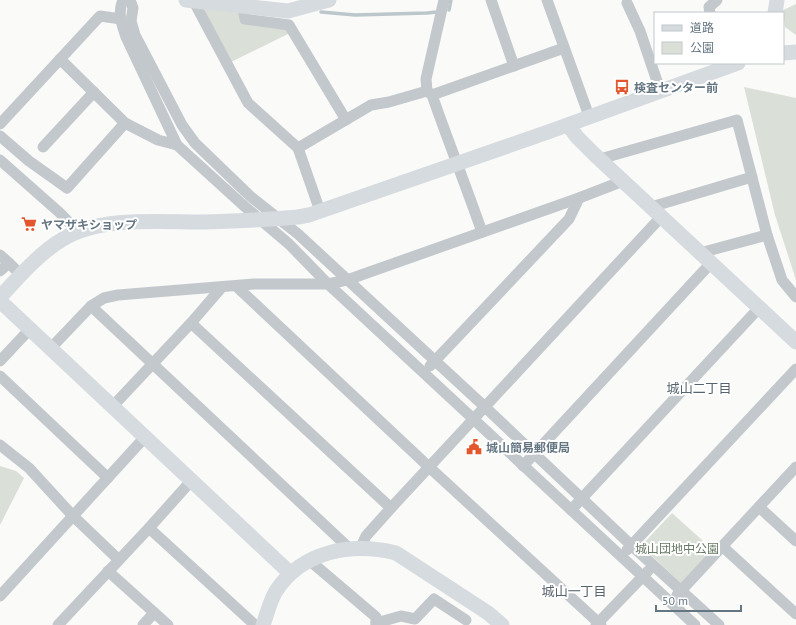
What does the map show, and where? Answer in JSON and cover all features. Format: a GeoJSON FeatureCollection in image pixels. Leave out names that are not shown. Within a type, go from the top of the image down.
{"type":"FeatureCollection","features":[{"type":"Feature","properties":{"kind":"street"},"geometry":{"type":"LineString","coordinates":[[123,0],[120,7],[120,19],[126,37],[177,144],[260,220],[289,244],[328,284],[695,625]]}},
{"type":"Feature","properties":{"kind":"street"},"geometry":{"type":"LineString","coordinates":[[130,0],[133,8],[131,21],[135,35],[182,125],[195,143],[250,196],[298,234],[485,406],[653,566],[719,625]]}},
{"type":"Feature","properties":{"kind":"street"},"geometry":{"type":"LineString","coordinates":[[191,0],[248,103],[298,148],[320,211]]}},
{"type":"Feature","properties":{"kind":"street"},"geometry":{"type":"LineString","coordinates":[[191,0],[288,11],[329,0]]}},
{"type":"Feature","properties":{"kind":"street"},"geometry":{"type":"LineString","coordinates":[[444,0],[426,79],[482,232]]}},
{"type":"Feature","properties":{"kind":"street"},"geometry":{"type":"LineString","coordinates":[[491,0],[514,66]]}},
{"type":"Feature","properties":{"kind":"street"},"geometry":{"type":"LineString","coordinates":[[547,0],[589,116]]}},
{"type":"Feature","properties":{"kind":"street"},"geometry":{"type":"LineString","coordinates":[[710,12],[709,7],[717,0]]}},
{"type":"Feature","properties":{"kind":"street"},"geometry":{"type":"LineString","coordinates":[[775,12],[777,0]]}},
{"type":"Feature","properties":{"kind":"street"},"geometry":{"type":"LineString","coordinates":[[627,3],[640,31],[660,90]]}},
{"type":"Feature","properties":{"kind":"street"},"geometry":{"type":"LineString","coordinates":[[243,7],[245,19],[289,25],[346,120]]}},
{"type":"Feature","properties":{"kind":"street"},"geometry":{"type":"LineString","coordinates":[[0,124],[100,16],[120,19]]}},
{"type":"Feature","properties":{"kind":"street"},"geometry":{"type":"LineString","coordinates":[[298,148],[371,105],[430,93],[564,48]]}},
{"type":"Feature","properties":{"kind":"street"},"geometry":{"type":"LineString","coordinates":[[784,53],[796,52]]}},
{"type":"Feature","properties":{"kind":"street"},"geometry":{"type":"LineString","coordinates":[[60,59],[125,123],[158,140],[177,144]]}},
{"type":"Feature","properties":{"kind":"street"},"geometry":{"type":"LineString","coordinates":[[0,297],[50,248],[63,239],[78,232],[104,225],[128,222],[231,221],[298,217],[320,211],[568,125],[728,64]]}},
{"type":"Feature","properties":{"kind":"street"},"geometry":{"type":"LineString","coordinates":[[43,147],[94,92]]}},
{"type":"Feature","properties":{"kind":"street"},"geometry":{"type":"LineString","coordinates":[[600,159],[737,120],[767,235],[782,280],[796,297]]}},
{"type":"Feature","properties":{"kind":"street"},"geometry":{"type":"LineString","coordinates":[[0,136],[29,161],[67,188],[125,123]]}},
{"type":"Feature","properties":{"kind":"street"},"geometry":{"type":"LineString","coordinates":[[568,125],[577,137],[623,181],[796,342]]}},
{"type":"Feature","properties":{"kind":"street"},"geometry":{"type":"LineString","coordinates":[[0,160],[60,213],[78,232]]}},
{"type":"Feature","properties":{"kind":"street"},"geometry":{"type":"LineString","coordinates":[[355,549],[485,406],[656,212],[752,178]]}},
{"type":"Feature","properties":{"kind":"street"},"geometry":{"type":"LineString","coordinates":[[50,349],[91,306],[104,298],[118,295],[254,284],[328,284],[347,280],[623,181]]}},
{"type":"Feature","properties":{"kind":"street"},"geometry":{"type":"LineString","coordinates":[[423,373],[570,219],[579,198]]}},
{"type":"Feature","properties":{"kind":"street"},"geometry":{"type":"LineString","coordinates":[[523,466],[705,258],[767,235]]}},
{"type":"Feature","properties":{"kind":"street"},"geometry":{"type":"LineString","coordinates":[[0,254],[21,275]]}},
{"type":"Feature","properties":{"kind":"street"},"geometry":{"type":"LineString","coordinates":[[0,271],[9,263]]}},
{"type":"Feature","properties":{"kind":"street"},"geometry":{"type":"LineString","coordinates":[[236,286],[598,624],[653,566]]}},
{"type":"Feature","properties":{"kind":"street"},"geometry":{"type":"LineString","coordinates":[[112,407],[191,323],[222,287]]}},
{"type":"Feature","properties":{"kind":"street"},"geometry":{"type":"LineString","coordinates":[[0,301],[29,330],[192,480],[290,573]]}},
{"type":"Feature","properties":{"kind":"street"},"geometry":{"type":"LineString","coordinates":[[91,306],[355,549]]}},
{"type":"Feature","properties":{"kind":"street"},"geometry":{"type":"LineString","coordinates":[[571,510],[759,308]]}},
{"type":"Feature","properties":{"kind":"street"},"geometry":{"type":"LineString","coordinates":[[191,323],[391,508]]}},
{"type":"Feature","properties":{"kind":"street"},"geometry":{"type":"LineString","coordinates":[[0,361],[29,330]]}},
{"type":"Feature","properties":{"kind":"street"},"geometry":{"type":"LineString","coordinates":[[622,556],[796,369]]}},
{"type":"Feature","properties":{"kind":"street"},"geometry":{"type":"LineString","coordinates":[[0,376],[108,478]]}},
{"type":"Feature","properties":{"kind":"street"},"geometry":{"type":"LineString","coordinates":[[0,596],[145,437]]}},
{"type":"Feature","properties":{"kind":"street"},"geometry":{"type":"LineString","coordinates":[[0,445],[29,468],[73,516],[119,560]]}},
{"type":"Feature","properties":{"kind":"street"},"geometry":{"type":"LineString","coordinates":[[671,602],[796,467]]}},
{"type":"Feature","properties":{"kind":"street"},"geometry":{"type":"LineString","coordinates":[[58,625],[192,480]]}},
{"type":"Feature","properties":{"kind":"street"},"geometry":{"type":"LineString","coordinates":[[759,506],[796,541]]}},
{"type":"Feature","properties":{"kind":"street"},"geometry":{"type":"LineString","coordinates":[[149,528],[256,625]]}},
{"type":"Feature","properties":{"kind":"street"},"geometry":{"type":"LineString","coordinates":[[722,546],[796,614]]}},
{"type":"Feature","properties":{"kind":"street"},"geometry":{"type":"LineString","coordinates":[[263,625],[275,592],[290,573],[309,560],[331,552],[355,549],[381,549],[396,552],[488,613],[502,625]]}},
{"type":"Feature","properties":{"kind":"street"},"geometry":{"type":"LineString","coordinates":[[309,560],[376,617],[376,624],[401,616],[415,618],[434,599],[466,620]]}},
{"type":"Feature","properties":{"kind":"street"},"geometry":{"type":"LineString","coordinates":[[108,571],[168,625]]}},
{"type":"Feature","properties":{"kind":"street"},"geometry":{"type":"LineString","coordinates":[[143,625],[154,612]]}},
{"type":"Feature","properties":{"kind":"green space"},"geometry":{"type":"Polygon","coordinates":[[[796,4],[796,35],[785,27],[784,12],[781,11],[796,4]]]}},
{"type":"Feature","properties":{"kind":"green space"},"geometry":{"type":"Polygon","coordinates":[[[206,8],[239,13],[286,29],[290,33],[231,62],[204,13],[206,8]]]}},
{"type":"Feature","properties":{"kind":"green space"},"geometry":{"type":"Polygon","coordinates":[[[744,87],[796,98],[796,280],[775,215],[744,87]]]}},
{"type":"Feature","properties":{"kind":"green space"},"geometry":{"type":"Polygon","coordinates":[[[0,466],[16,471],[24,478],[0,525],[0,466]]]}},
{"type":"Feature","properties":{"kind":"green space","name":"城山団地中公園"},"geometry":{"type":"Polygon","coordinates":[[[672,513],[713,550],[682,584],[641,546],[672,513]]]}},
{"type":"Feature","properties":{"kind":"waterway"},"geometry":{"type":"LineString","coordinates":[[449,10],[451,0]]}},
{"type":"Feature","properties":{"kind":"waterway"},"geometry":{"type":"LineString","coordinates":[[321,12],[355,15],[437,12]]}},
{"type":"Feature","properties":{"kind":"place","name":"検査センター前"},"geometry":{"type":"Point","coordinates":[622,87]}},
{"type":"Feature","properties":{"kind":"place","name":"ヤマザキショップ"},"geometry":{"type":"Point","coordinates":[29,224]}},
{"type":"Feature","properties":{"kind":"place","name":"城山簡易郵便局"},"geometry":{"type":"Point","coordinates":[474,447]}},
{"type":"Feature","properties":{"kind":"district","name":"城山二丁目"},"geometry":{"type":"Point","coordinates":[699,388]}},
{"type":"Feature","properties":{"kind":"district","name":"城山一丁目"},"geometry":{"type":"Point","coordinates":[574,591]}}]}
